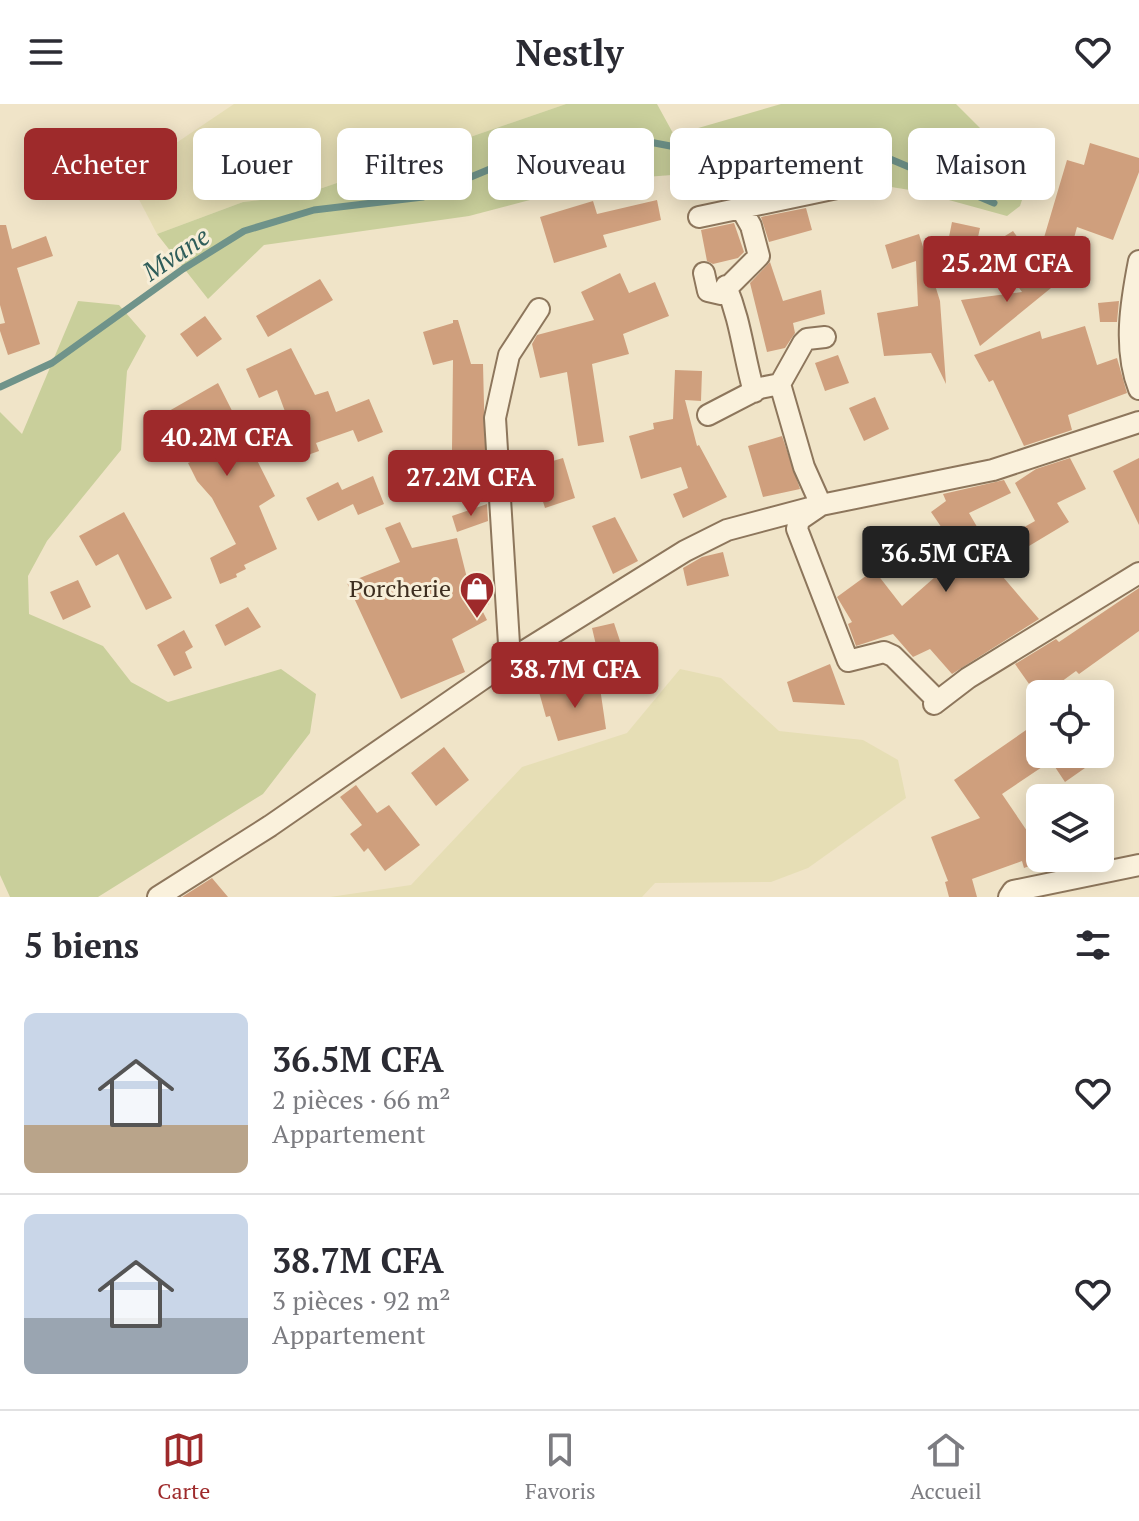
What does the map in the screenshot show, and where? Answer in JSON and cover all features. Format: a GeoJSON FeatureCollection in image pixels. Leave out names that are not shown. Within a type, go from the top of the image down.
{"type":"FeatureCollection","features":[{"type":"Feature","properties":{"kind":"street"},"geometry":{"type":"LineString","coordinates":[[699,217],[785,200]]}},
{"type":"Feature","properties":{"kind":"street"},"geometry":{"type":"LineString","coordinates":[[704,273],[711,294],[721,294],[759,256],[742,210]]}},
{"type":"Feature","properties":{"kind":"street"},"geometry":{"type":"LineString","coordinates":[[1139,261],[1132,307],[1139,389]]}},
{"type":"Feature","properties":{"kind":"street"},"geometry":{"type":"LineString","coordinates":[[726,286],[740,320],[742,350],[754,392]]}},
{"type":"Feature","properties":{"kind":"street"},"geometry":{"type":"LineString","coordinates":[[510,660],[495,418],[509,355],[539,309]]}},
{"type":"Feature","properties":{"kind":"street"},"geometry":{"type":"LineString","coordinates":[[708,415],[754,392],[780,384],[803,343],[807,339],[825,337]]}},
{"type":"Feature","properties":{"kind":"street"},"geometry":{"type":"LineString","coordinates":[[780,384],[804,467],[821,505]]}},
{"type":"Feature","properties":{"kind":"street"},"geometry":{"type":"LineString","coordinates":[[158,897],[270,826],[678,544],[821,505],[993,470],[1017,459],[1139,422]]}},
{"type":"Feature","properties":{"kind":"street"},"geometry":{"type":"LineString","coordinates":[[821,505],[796,525],[844,658],[853,661],[878,651],[893,656],[935,698],[934,704],[968,678],[1139,573]]}},
{"type":"Feature","properties":{"kind":"street"},"geometry":{"type":"LineString","coordinates":[[1009,897],[1013,891],[1139,865]]}},
{"type":"Feature","properties":{"kind":"shaded area"},"geometry":{"type":"Polygon","coordinates":[[[234,104],[566,104],[496,128],[488,128],[488,131],[472,136],[472,128],[337,128],[337,183],[321,188],[321,128],[198,128],[234,104]]]}},
{"type":"Feature","properties":{"kind":"shaded area"},"geometry":{"type":"Polygon","coordinates":[[[193,132],[193,200],[260,200],[243,202],[157,234],[139,200],[177,200],[177,142],[193,132]]]}},
{"type":"Feature","properties":{"kind":"shaded area"},"geometry":{"type":"Polygon","coordinates":[[[680,669],[721,678],[779,731],[863,740],[898,760],[906,798],[808,868],[771,882],[655,883],[642,897],[330,897],[411,885],[522,767],[627,733],[680,669]]]}},
{"type":"Feature","properties":{"kind":"green space"},"geometry":{"type":"Polygon","coordinates":[[[566,104],[657,104],[670,128],[670,175],[654,176],[654,128],[496,128],[566,104]]]}},
{"type":"Feature","properties":{"kind":"green space"},"geometry":{"type":"Polygon","coordinates":[[[781,104],[956,104],[980,128],[908,128],[908,190],[892,187],[892,128],[698,128],[781,104]]]}},
{"type":"Feature","properties":{"kind":"green space"},"geometry":{"type":"Polygon","coordinates":[[[488,131],[488,200],[530,200],[469,216],[264,245],[208,299],[157,234],[243,202],[321,200],[321,188],[337,183],[337,200],[472,200],[472,136],[488,131]]]}},
{"type":"Feature","properties":{"kind":"green space"},"geometry":{"type":"Polygon","coordinates":[[[949,200],[1022,200],[1020,206],[1007,216],[949,200]]]}},
{"type":"Feature","properties":{"kind":"green space"},"geometry":{"type":"Polygon","coordinates":[[[78,301],[119,305],[146,336],[127,371],[121,450],[47,541],[28,576],[29,614],[103,646],[131,682],[168,702],[281,669],[316,694],[310,733],[263,794],[98,897],[10,897],[0,875],[0,412],[22,434],[78,301]]]}},
{"type":"Feature","properties":{"kind":"building"},"geometry":{"type":"Polygon","coordinates":[[[1090,143],[1139,158],[1139,172],[1113,240],[1077,227],[1071,249],[1043,241],[1067,160],[1084,165],[1090,143]]]}},
{"type":"Feature","properties":{"kind":"building"},"geometry":{"type":"Polygon","coordinates":[[[657,200],[661,220],[603,235],[607,247],[554,263],[540,217],[593,201],[597,214],[657,200]]]}},
{"type":"Feature","properties":{"kind":"building"},"geometry":{"type":"Polygon","coordinates":[[[806,208],[812,230],[769,242],[761,217],[806,208]]]}},
{"type":"Feature","properties":{"kind":"building"},"geometry":{"type":"Polygon","coordinates":[[[952,222],[980,228],[976,246],[948,242],[952,222]]]}},
{"type":"Feature","properties":{"kind":"building"},"geometry":{"type":"Polygon","coordinates":[[[734,223],[744,252],[738,258],[713,264],[707,261],[701,230],[734,223]]]}},
{"type":"Feature","properties":{"kind":"building"},"geometry":{"type":"Polygon","coordinates":[[[0,225],[6,225],[12,249],[46,236],[53,256],[17,268],[40,344],[8,355],[0,331],[0,324],[5,323],[0,305],[0,225]]]}},
{"type":"Feature","properties":{"kind":"building"},"geometry":{"type":"Polygon","coordinates":[[[1013,231],[1034,260],[984,249],[1013,231]]]}},
{"type":"Feature","properties":{"kind":"building"},"geometry":{"type":"Polygon","coordinates":[[[919,234],[940,301],[946,384],[931,353],[884,356],[877,313],[918,306],[916,261],[892,269],[885,245],[919,234]]]}},
{"type":"Feature","properties":{"kind":"building"},"geometry":{"type":"Polygon","coordinates":[[[770,262],[783,301],[821,290],[825,314],[793,323],[795,333],[785,348],[767,352],[750,283],[770,262]]]}},
{"type":"Feature","properties":{"kind":"building"},"geometry":{"type":"Polygon","coordinates":[[[1071,272],[980,346],[961,300],[1022,292],[1010,275],[1071,272]]]}},
{"type":"Feature","properties":{"kind":"building"},"geometry":{"type":"Polygon","coordinates":[[[620,273],[629,293],[655,282],[669,316],[623,334],[629,354],[592,364],[604,442],[578,446],[567,372],[540,378],[532,344],[537,335],[594,320],[581,292],[620,273]]]}},
{"type":"Feature","properties":{"kind":"building"},"geometry":{"type":"Polygon","coordinates":[[[320,279],[333,300],[268,337],[256,316],[320,279]]]}},
{"type":"Feature","properties":{"kind":"building"},"geometry":{"type":"Polygon","coordinates":[[[1119,301],[1117,322],[1100,322],[1098,303],[1119,301]]]}},
{"type":"Feature","properties":{"kind":"building"},"geometry":{"type":"Polygon","coordinates":[[[205,316],[222,339],[197,357],[180,334],[205,316]]]}},
{"type":"Feature","properties":{"kind":"building"},"geometry":{"type":"Polygon","coordinates":[[[453,320],[458,320],[471,364],[483,364],[486,488],[479,488],[471,450],[452,450],[453,360],[433,365],[423,332],[453,323],[453,320]]]}},
{"type":"Feature","properties":{"kind":"building"},"geometry":{"type":"Polygon","coordinates":[[[1085,326],[1097,365],[1117,358],[1127,393],[1068,415],[1072,430],[1024,446],[993,380],[989,382],[974,355],[1040,331],[1042,339],[1085,326]]]}},
{"type":"Feature","properties":{"kind":"building"},"geometry":{"type":"Polygon","coordinates":[[[291,348],[315,395],[328,391],[336,412],[369,399],[383,432],[358,442],[353,430],[316,443],[319,451],[302,457],[277,390],[259,398],[246,369],[291,348]]]}},
{"type":"Feature","properties":{"kind":"building"},"geometry":{"type":"Polygon","coordinates":[[[838,355],[849,383],[825,391],[815,363],[838,355]]]}},
{"type":"Feature","properties":{"kind":"building"},"geometry":{"type":"Polygon","coordinates":[[[675,370],[702,371],[701,401],[685,400],[697,446],[727,497],[683,518],[673,494],[688,488],[681,467],[641,479],[629,436],[654,429],[653,423],[673,419],[675,370]]]}},
{"type":"Feature","properties":{"kind":"building"},"geometry":{"type":"Polygon","coordinates":[[[218,383],[275,496],[259,506],[277,549],[244,565],[246,569],[236,574],[237,577],[220,584],[210,558],[236,544],[212,498],[197,481],[188,463],[197,459],[169,411],[218,383]]]}},
{"type":"Feature","properties":{"kind":"building"},"geometry":{"type":"Polygon","coordinates":[[[875,397],[889,429],[864,441],[849,408],[875,397]]]}},
{"type":"Feature","properties":{"kind":"building"},"geometry":{"type":"Polygon","coordinates":[[[782,436],[800,489],[763,497],[748,446],[782,436]]]}},
{"type":"Feature","properties":{"kind":"building"},"geometry":{"type":"Polygon","coordinates":[[[563,458],[575,498],[545,508],[532,467],[563,458]]]}},
{"type":"Feature","properties":{"kind":"building"},"geometry":{"type":"Polygon","coordinates":[[[1070,458],[1086,489],[1057,503],[1069,522],[1029,546],[1019,530],[1035,521],[1015,483],[1036,469],[1070,458]]]}},
{"type":"Feature","properties":{"kind":"building"},"geometry":{"type":"Polygon","coordinates":[[[1139,458],[1139,525],[1113,471],[1139,458]]]}},
{"type":"Feature","properties":{"kind":"building"},"geometry":{"type":"Polygon","coordinates":[[[373,476],[384,504],[358,515],[353,504],[318,521],[306,498],[338,482],[342,490],[373,476]]]}},
{"type":"Feature","properties":{"kind":"building"},"geometry":{"type":"Polygon","coordinates":[[[1004,480],[1011,493],[969,513],[987,544],[979,549],[1039,619],[952,674],[930,649],[913,657],[893,634],[856,646],[848,624],[852,622],[837,597],[874,570],[902,606],[935,577],[923,563],[940,549],[936,544],[948,537],[931,512],[946,501],[943,494],[1004,480]]]}},
{"type":"Feature","properties":{"kind":"building"},"geometry":{"type":"Polygon","coordinates":[[[487,504],[488,521],[457,532],[452,516],[487,504]]]}},
{"type":"Feature","properties":{"kind":"building"},"geometry":{"type":"Polygon","coordinates":[[[124,512],[172,598],[146,610],[118,554],[96,566],[79,536],[124,512]]]}},
{"type":"Feature","properties":{"kind":"building"},"geometry":{"type":"Polygon","coordinates":[[[615,517],[638,561],[613,574],[592,526],[615,517]]]}},
{"type":"Feature","properties":{"kind":"building"},"geometry":{"type":"Polygon","coordinates":[[[400,522],[412,548],[457,538],[468,582],[478,578],[489,604],[481,608],[487,620],[452,639],[465,672],[401,699],[347,583],[400,562],[385,528],[400,522]]]}},
{"type":"Feature","properties":{"kind":"building"},"geometry":{"type":"Polygon","coordinates":[[[723,552],[729,576],[687,586],[683,568],[702,557],[723,552]]]}},
{"type":"Feature","properties":{"kind":"building"},"geometry":{"type":"Polygon","coordinates":[[[78,580],[91,607],[63,620],[50,592],[78,580]]]}},
{"type":"Feature","properties":{"kind":"building"},"geometry":{"type":"Polygon","coordinates":[[[1139,588],[1139,631],[1079,674],[1076,671],[1064,680],[1026,680],[1015,664],[1056,639],[1059,642],[1139,588]]]}},
{"type":"Feature","properties":{"kind":"building"},"geometry":{"type":"Polygon","coordinates":[[[248,607],[261,627],[225,646],[215,625],[248,607]]]}},
{"type":"Feature","properties":{"kind":"building"},"geometry":{"type":"Polygon","coordinates":[[[614,623],[624,653],[620,654],[624,670],[603,675],[592,628],[614,623]]]}},
{"type":"Feature","properties":{"kind":"building"},"geometry":{"type":"Polygon","coordinates":[[[184,630],[193,647],[185,652],[192,668],[174,676],[157,645],[184,630]]]}},
{"type":"Feature","properties":{"kind":"building"},"geometry":{"type":"Polygon","coordinates":[[[830,664],[845,705],[793,702],[787,682],[830,664]]]}},
{"type":"Feature","properties":{"kind":"building"},"geometry":{"type":"Polygon","coordinates":[[[599,681],[606,729],[558,741],[550,716],[546,717],[539,692],[599,681]]]}},
{"type":"Feature","properties":{"kind":"building"},"geometry":{"type":"Polygon","coordinates":[[[1026,730],[1026,768],[1041,768],[1002,794],[1026,829],[1026,867],[1022,861],[972,879],[977,897],[949,897],[945,882],[948,881],[931,837],[980,818],[954,780],[1026,730]]]}},
{"type":"Feature","properties":{"kind":"building"},"geometry":{"type":"Polygon","coordinates":[[[444,747],[469,780],[436,806],[411,773],[444,747]]]}},
{"type":"Feature","properties":{"kind":"building"},"geometry":{"type":"Polygon","coordinates":[[[1056,768],[1085,768],[1065,782],[1056,768]]]}},
{"type":"Feature","properties":{"kind":"building"},"geometry":{"type":"Polygon","coordinates":[[[356,785],[377,813],[389,805],[420,845],[385,871],[368,848],[364,852],[350,834],[362,825],[340,797],[356,785]]]}},
{"type":"Feature","properties":{"kind":"building"},"geometry":{"type":"Polygon","coordinates":[[[212,878],[228,897],[182,897],[212,878]]]}},
{"type":"Feature","properties":{"kind":"waterway","name":"Mvane"},"geometry":{"type":"LineString","coordinates":[[0,387],[52,363],[183,269],[244,231],[314,210],[423,197],[490,169],[644,141],[723,156],[857,145],[994,203]]}},
{"type":"Feature","properties":{"kind":"place","name":"Porcherie"},"geometry":{"type":"Point","coordinates":[477,620]}}]}
